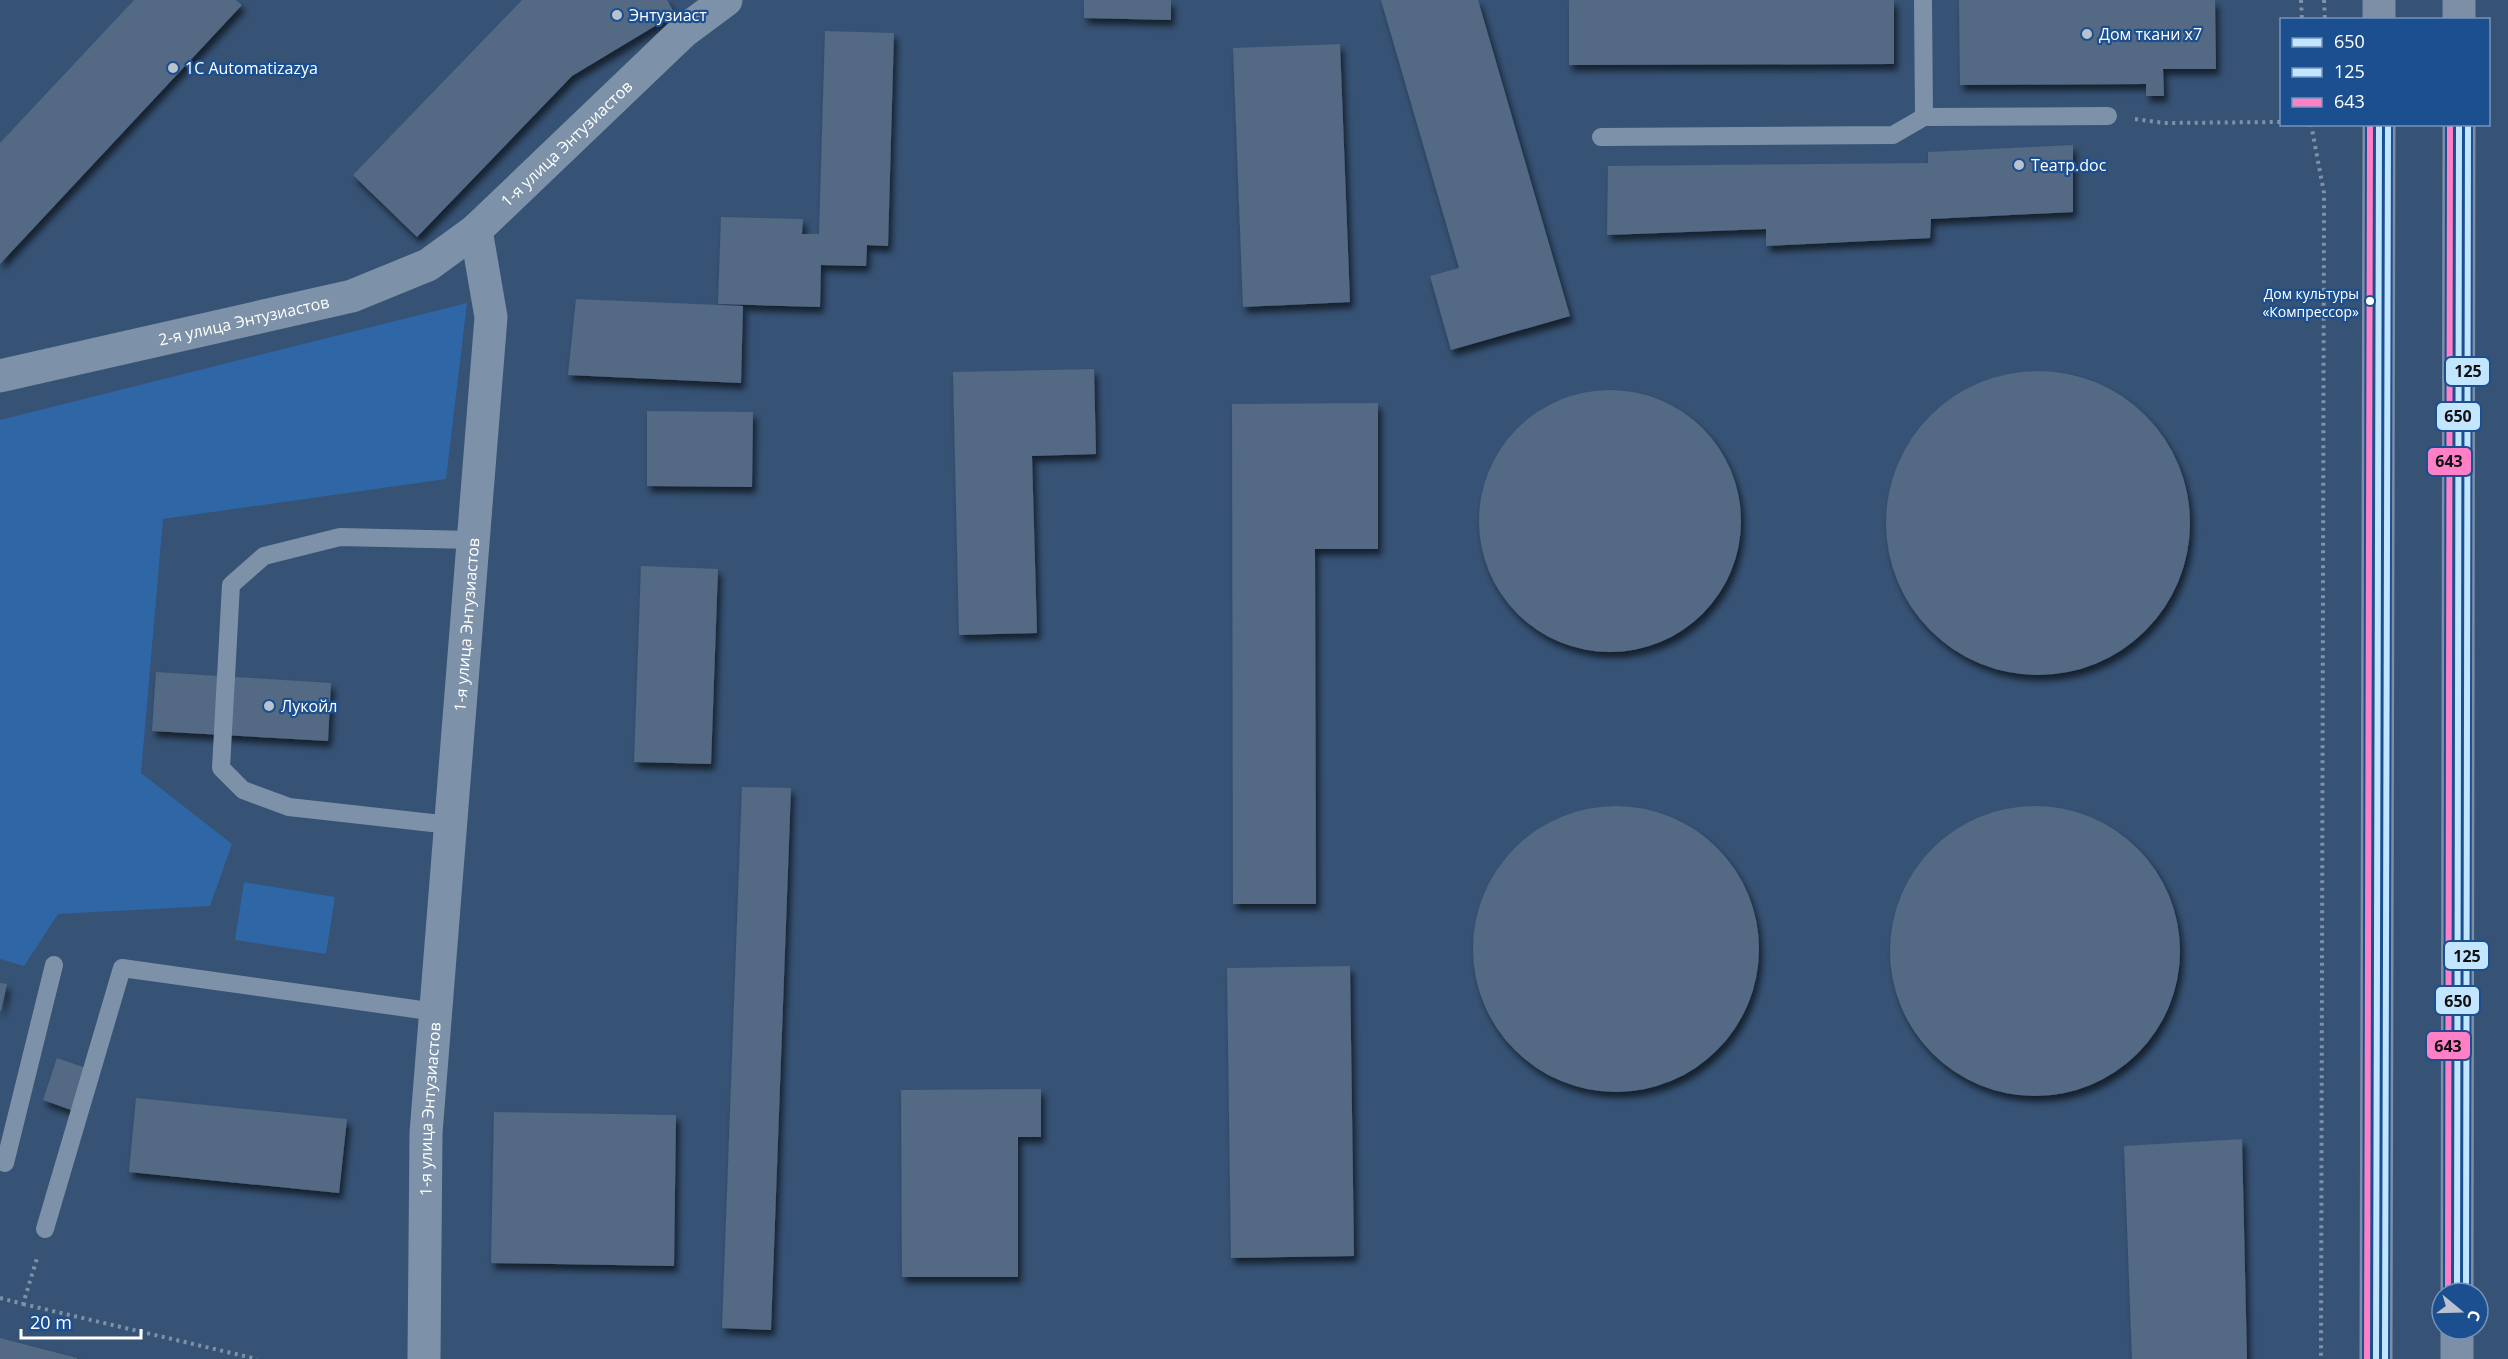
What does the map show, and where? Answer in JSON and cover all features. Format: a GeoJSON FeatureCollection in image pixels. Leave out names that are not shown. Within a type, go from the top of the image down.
{"type":"FeatureCollection","features":[{"type":"Feature","properties":{"kind":"main road"},"geometry":{"type":"LineString","coordinates":[[2379,0],[2379,18]]}},
{"type":"Feature","properties":{"kind":"main road"},"geometry":{"type":"LineString","coordinates":[[2459,0],[2459,18]]}},
{"type":"Feature","properties":{"kind":"main road"},"geometry":{"type":"LineString","coordinates":[[2376,1359],[2379,126]]}},
{"type":"Feature","properties":{"kind":"main road"},"geometry":{"type":"LineString","coordinates":[[2457,1281],[2459,126]]}},
{"type":"Feature","properties":{"kind":"main road"},"geometry":{"type":"LineString","coordinates":[[2457,1341],[2457,1359]]}},
{"type":"Feature","properties":{"kind":"street","name":"1-я улица Энтузиастов"},"geometry":{"type":"LineString","coordinates":[[424,1359],[426,1133],[491,318],[476,230],[683,32],[719,2]]}},
{"type":"Feature","properties":{"kind":"street","name":"2-я улица Энтузиастов"},"geometry":{"type":"LineString","coordinates":[[0,376],[352,296],[428,265],[476,230]]}},
{"type":"Feature","properties":{"kind":"lane"},"geometry":{"type":"LineString","coordinates":[[1923,0],[1924,117]]}},
{"type":"Feature","properties":{"kind":"lane"},"geometry":{"type":"LineString","coordinates":[[1601,137],[1893,135],[1924,117],[2108,116]]}},
{"type":"Feature","properties":{"kind":"lane"},"geometry":{"type":"LineString","coordinates":[[450,825],[289,807],[243,790],[221,768],[231,585],[264,556],[340,537],[473,540]]}},
{"type":"Feature","properties":{"kind":"lane"},"geometry":{"type":"LineString","coordinates":[[0,1161],[5,1162],[54,965]]}},
{"type":"Feature","properties":{"kind":"lane"},"geometry":{"type":"LineString","coordinates":[[45,1229],[122,968],[436,1012]]}},
{"type":"Feature","properties":{"kind":"path"},"geometry":{"type":"LineString","coordinates":[[2301,0],[2302,18]]}},
{"type":"Feature","properties":{"kind":"path"},"geometry":{"type":"LineString","coordinates":[[2324,0],[2325,18]]}},
{"type":"Feature","properties":{"kind":"path"},"geometry":{"type":"LineString","coordinates":[[2108,116],[2164,123],[2280,122]]}},
{"type":"Feature","properties":{"kind":"path"},"geometry":{"type":"LineString","coordinates":[[2311,126],[2324,192],[2321,1359]]}},
{"type":"Feature","properties":{"kind":"path"},"geometry":{"type":"LineString","coordinates":[[23,1304],[45,1229]]}},
{"type":"Feature","properties":{"kind":"path"},"geometry":{"type":"LineString","coordinates":[[0,1298],[257,1359]]}},
{"type":"Feature","properties":{"kind":"shaded area"},"geometry":{"type":"Polygon","coordinates":[[[467,303],[446,479],[163,519],[141,773],[232,844],[210,906],[58,914],[24,966],[0,959],[0,420],[467,303]]]}},
{"type":"Feature","properties":{"kind":"shaded area"},"geometry":{"type":"Polygon","coordinates":[[[244,882],[335,897],[326,954],[235,940],[244,882]]]}},
{"type":"Feature","properties":{"kind":"building"},"geometry":{"type":"Polygon","coordinates":[[[134,0],[236,0],[242,5],[0,264],[0,143],[134,0]]]}},
{"type":"Feature","properties":{"kind":"building"},"geometry":{"type":"Polygon","coordinates":[[[522,0],[667,0],[675,14],[572,76],[417,237],[353,175],[522,0]]]}},
{"type":"Feature","properties":{"kind":"building"},"geometry":{"type":"Polygon","coordinates":[[[1084,0],[1171,0],[1171,20],[1084,18],[1084,0]]]}},
{"type":"Feature","properties":{"kind":"building"},"geometry":{"type":"Polygon","coordinates":[[[1381,0],[1478,0],[1570,316],[1451,350],[1430,276],[1459,268],[1381,0]]]}},
{"type":"Feature","properties":{"kind":"building"},"geometry":{"type":"Polygon","coordinates":[[[1569,0],[1894,0],[1894,64],[1569,65],[1569,0]]]}},
{"type":"Feature","properties":{"kind":"building","name":"Дом ткани x7"},"geometry":{"type":"Polygon","coordinates":[[[1959,0],[2215,0],[2216,69],[2163,69],[2164,96],[2146,96],[2146,84],[1960,85],[1959,0]]]}},
{"type":"Feature","properties":{"kind":"building"},"geometry":{"type":"Polygon","coordinates":[[[825,31],[894,33],[888,246],[867,245],[866,266],[821,265],[820,307],[718,304],[721,217],[803,219],[802,234],[819,234],[825,31]]]}},
{"type":"Feature","properties":{"kind":"building"},"geometry":{"type":"Polygon","coordinates":[[[1340,44],[1350,302],[1243,307],[1233,48],[1340,44]]]}},
{"type":"Feature","properties":{"kind":"building"},"geometry":{"type":"Polygon","coordinates":[[[2073,145],[2073,212],[1931,219],[1930,238],[1766,246],[1766,229],[1607,235],[1608,166],[1928,163],[1928,152],[2073,145]]]}},
{"type":"Feature","properties":{"kind":"building"},"geometry":{"type":"Polygon","coordinates":[[[576,299],[743,306],[741,383],[568,375],[576,299]]]}},
{"type":"Feature","properties":{"kind":"building"},"geometry":{"type":"Polygon","coordinates":[[[1094,369],[1096,454],[1032,456],[1037,633],[959,635],[953,372],[1094,369]]]}},
{"type":"Feature","properties":{"kind":"building"},"geometry":{"type":"Polygon","coordinates":[[[2023,371],[2053,371],[2082,377],[2110,389],[2135,405],[2156,426],[2172,451],[2184,479],[2190,508],[2190,538],[2179,581],[2165,608],[2146,631],[2123,650],[2096,664],[2053,675],[2023,675],[1994,669],[1966,657],[1941,641],[1920,620],[1904,595],[1892,567],[1886,538],[1886,508],[1892,479],[1904,451],[1920,426],[1941,405],[1966,389],[1994,377],[2023,371]]]}},
{"type":"Feature","properties":{"kind":"building"},"geometry":{"type":"Polygon","coordinates":[[[1597,390],[1623,390],[1648,395],[1672,405],[1703,428],[1726,459],[1736,483],[1741,521],[1736,559],[1726,583],[1703,614],[1672,637],[1648,647],[1623,652],[1597,652],[1572,647],[1548,637],[1527,623],[1508,604],[1494,583],[1484,559],[1479,534],[1479,508],[1484,483],[1494,459],[1508,438],[1527,419],[1548,405],[1572,395],[1597,390]]]}},
{"type":"Feature","properties":{"kind":"building"},"geometry":{"type":"Polygon","coordinates":[[[1378,403],[1378,549],[1315,549],[1316,904],[1233,904],[1232,404],[1378,403]]]}},
{"type":"Feature","properties":{"kind":"building"},"geometry":{"type":"Polygon","coordinates":[[[647,411],[753,412],[752,487],[647,486],[647,411]]]}},
{"type":"Feature","properties":{"kind":"building"},"geometry":{"type":"Polygon","coordinates":[[[641,566],[718,569],[711,764],[634,762],[641,566]]]}},
{"type":"Feature","properties":{"kind":"building"},"geometry":{"type":"Polygon","coordinates":[[[156,672],[331,683],[328,741],[152,731],[156,672]]]}},
{"type":"Feature","properties":{"kind":"building"},"geometry":{"type":"Polygon","coordinates":[[[742,787],[791,788],[771,1330],[722,1328],[742,787]]]}},
{"type":"Feature","properties":{"kind":"building"},"geometry":{"type":"Polygon","coordinates":[[[1616,806],[1644,809],[1671,817],[1695,830],[1717,848],[1735,870],[1748,894],[1756,921],[1759,949],[1756,977],[1748,1004],[1735,1028],[1717,1050],[1695,1068],[1671,1081],[1644,1089],[1616,1092],[1588,1089],[1561,1081],[1537,1068],[1515,1050],[1497,1028],[1484,1004],[1476,977],[1473,949],[1476,921],[1484,894],[1497,870],[1515,848],[1537,830],[1561,817],[1588,809],[1616,806]]]}},
{"type":"Feature","properties":{"kind":"building"},"geometry":{"type":"Polygon","coordinates":[[[2035,806],[2077,812],[2103,823],[2127,839],[2147,859],[2163,883],[2174,909],[2180,951],[2174,993],[2163,1019],[2147,1043],[2127,1063],[2103,1079],[2077,1090],[2035,1096],[1993,1090],[1967,1079],[1943,1063],[1923,1043],[1907,1019],[1896,993],[1890,951],[1896,909],[1907,883],[1923,859],[1943,839],[1967,823],[1993,812],[2035,806]]]}},
{"type":"Feature","properties":{"kind":"building"},"geometry":{"type":"Polygon","coordinates":[[[1350,966],[1354,1256],[1231,1258],[1227,968],[1350,966]]]}},
{"type":"Feature","properties":{"kind":"building"},"geometry":{"type":"Polygon","coordinates":[[[0,983],[7,984],[1,1011],[0,1011],[0,983]]]}},
{"type":"Feature","properties":{"kind":"building"},"geometry":{"type":"Polygon","coordinates":[[[57,1058],[86,1068],[71,1110],[43,1100],[57,1058]]]}},
{"type":"Feature","properties":{"kind":"building"},"geometry":{"type":"Polygon","coordinates":[[[1041,1089],[1041,1137],[1018,1137],[1018,1277],[902,1277],[901,1090],[1041,1089]]]}},
{"type":"Feature","properties":{"kind":"building"},"geometry":{"type":"Polygon","coordinates":[[[136,1098],[347,1119],[339,1193],[129,1172],[136,1098]]]}},
{"type":"Feature","properties":{"kind":"building"},"geometry":{"type":"Polygon","coordinates":[[[494,1112],[676,1115],[674,1266],[491,1263],[494,1112]]]}},
{"type":"Feature","properties":{"kind":"building"},"geometry":{"type":"Polygon","coordinates":[[[2242,1139],[2247,1359],[2132,1359],[2124,1146],[2242,1139]]]}},
{"type":"Feature","properties":{"kind":"building"},"geometry":{"type":"Polygon","coordinates":[[[0,1338],[77,1358],[77,1359],[0,1359],[0,1338]]]}},
{"type":"Feature","properties":{"kind":"transit line","name":"643"},"geometry":{"type":"LineString","coordinates":[[2367,1359],[2370,126]]}},
{"type":"Feature","properties":{"kind":"transit line","name":"650"},"geometry":{"type":"LineString","coordinates":[[2376,1359],[2379,126]]}},
{"type":"Feature","properties":{"kind":"transit line","name":"125"},"geometry":{"type":"LineString","coordinates":[[2385,1359],[2388,126]]}},
{"type":"Feature","properties":{"kind":"transit line","name":"643"},"geometry":{"type":"LineString","coordinates":[[2448,1281],[2450,126]]}},
{"type":"Feature","properties":{"kind":"transit line","name":"650"},"geometry":{"type":"LineString","coordinates":[[2457,1281],[2459,126]]}},
{"type":"Feature","properties":{"kind":"transit line","name":"125"},"geometry":{"type":"LineString","coordinates":[[2466,1281],[2468,126]]}},
{"type":"Feature","properties":{"kind":"place","name":"Энтузиаст"},"geometry":{"type":"Point","coordinates":[617,15]}},
{"type":"Feature","properties":{"kind":"place","name":"Дом ткани x7"},"geometry":{"type":"Point","coordinates":[2087,34]}},
{"type":"Feature","properties":{"kind":"place","name":"1C Automatizazya"},"geometry":{"type":"Point","coordinates":[173,68]}},
{"type":"Feature","properties":{"kind":"place","name":"Театр.doc"},"geometry":{"type":"Point","coordinates":[2019,165]}},
{"type":"Feature","properties":{"kind":"place","name":"Дом культуры «Компрессор»"},"geometry":{"type":"Point","coordinates":[2370,301]}},
{"type":"Feature","properties":{"kind":"place","name":"Лукойл"},"geometry":{"type":"Point","coordinates":[269,706]}}]}
